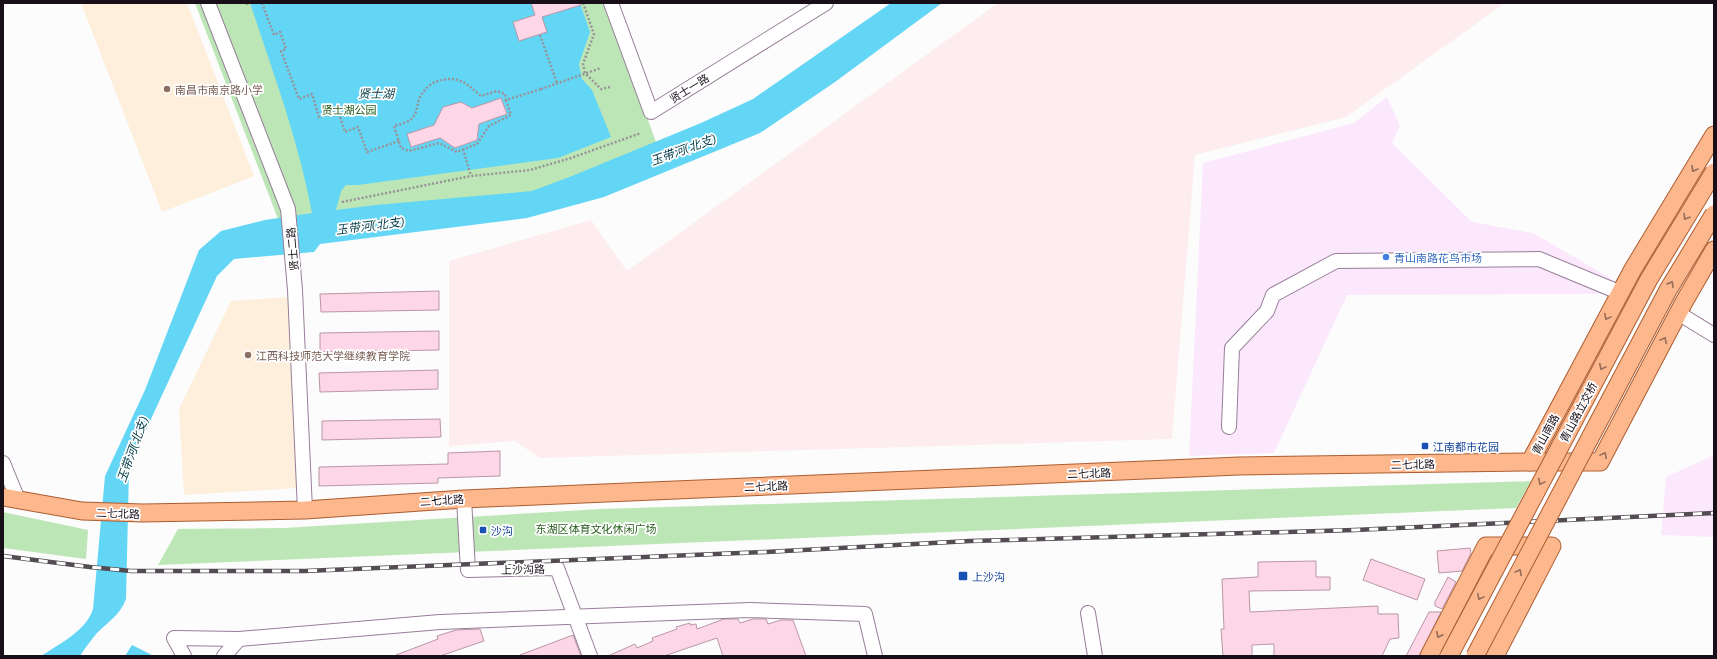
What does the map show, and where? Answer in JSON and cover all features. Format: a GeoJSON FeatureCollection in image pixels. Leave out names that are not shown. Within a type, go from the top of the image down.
{"type":"FeatureCollection","features":[{"type":"Feature","properties":{"kind":"main road","name":"青山南路"},"geometry":{"type":"LineString","coordinates":[[1714,135],[1621,293],[1530,462],[1600,462],[1678,313],[1714,250]]}},
{"type":"Feature","properties":{"kind":"main road","name":"青山路立交桥"},"geometry":{"type":"LineString","coordinates":[[1449,656],[1649,279],[1714,172]]}},
{"type":"Feature","properties":{"kind":"main road","name":"青山路立交桥"},"geometry":{"type":"LineString","coordinates":[[1475,656],[1668,290],[1714,214]]}},
{"type":"Feature","properties":{"kind":"main road","name":"二七北路"},"geometry":{"type":"LineString","coordinates":[[11,499],[82,512],[143,513],[305,510],[464,499],[1239,466],[1530,462]]}},
{"type":"Feature","properties":{"kind":"main road"},"geometry":{"type":"LineString","coordinates":[[1429,656],[1486,546],[1552,546],[1495,656]]}},
{"type":"Feature","properties":{"kind":"street","name":"贤士二路"},"geometry":{"type":"LineString","coordinates":[[208,3],[288,209],[295,290],[305,510]]}},
{"type":"Feature","properties":{"kind":"street","name":"贤士一路"},"geometry":{"type":"LineString","coordinates":[[612,3],[650,112],[826,3]]}},
{"type":"Feature","properties":{"kind":"street"},"geometry":{"type":"LineString","coordinates":[[1229,427],[1232,348],[1268,311],[1273,295],[1336,261],[1539,259],[1621,293]]}},
{"type":"Feature","properties":{"kind":"street"},"geometry":{"type":"LineString","coordinates":[[1678,313],[1714,335]]}},
{"type":"Feature","properties":{"kind":"street"},"geometry":{"type":"LineString","coordinates":[[3,463],[11,499]]}},
{"type":"Feature","properties":{"kind":"street"},"geometry":{"type":"LineString","coordinates":[[3,479],[11,499]]}},
{"type":"Feature","properties":{"kind":"street","name":"上沙沟路"},"geometry":{"type":"LineString","coordinates":[[464,499],[468,570],[557,568],[590,656]]}},
{"type":"Feature","properties":{"kind":"street"},"geometry":{"type":"LineString","coordinates":[[184,656],[174,638],[239,640],[440,622],[576,618],[750,610],[864,614],[875,656]]}},
{"type":"Feature","properties":{"kind":"street"},"geometry":{"type":"LineString","coordinates":[[1088,613],[1095,656]]}},
{"type":"Feature","properties":{"kind":"street"},"geometry":{"type":"LineString","coordinates":[[224,656],[239,640]]}},
{"type":"Feature","properties":{"kind":"path"},"geometry":{"type":"LineString","coordinates":[[262,3],[274,35],[280,32],[286,49],[281,51],[299,98],[312,94],[319,117],[338,111],[345,132],[358,127],[367,152],[399,141]]}},
{"type":"Feature","properties":{"kind":"path"},"geometry":{"type":"LineString","coordinates":[[584,3],[594,34],[583,64],[585,73],[601,90],[610,87]]}},
{"type":"Feature","properties":{"kind":"path"},"geometry":{"type":"LineString","coordinates":[[540,35],[557,83]]}},
{"type":"Feature","properties":{"kind":"path"},"geometry":{"type":"LineString","coordinates":[[506,100],[601,68]]}},
{"type":"Feature","properties":{"kind":"path"},"geometry":{"type":"LineString","coordinates":[[452,78],[460,80],[481,96],[497,91],[505,94],[506,100],[511,115],[489,126],[477,144],[457,152],[439,143],[409,151],[401,148],[394,126],[408,122],[414,117],[417,102],[423,92],[431,84],[452,78]]}},
{"type":"Feature","properties":{"kind":"path"},"geometry":{"type":"LineString","coordinates":[[342,202],[472,176],[530,170],[571,158],[641,133]]}},
{"type":"Feature","properties":{"kind":"path"},"geometry":{"type":"LineString","coordinates":[[463,149],[472,176]]}},
{"type":"Feature","properties":{"kind":"shaded area","name":"南昌市南京路小学"},"geometry":{"type":"Polygon","coordinates":[[[81,3],[187,3],[254,176],[162,212],[81,3]]]}},
{"type":"Feature","properties":{"kind":"shaded area"},"geometry":{"type":"Polygon","coordinates":[[[998,3],[1505,3],[1346,117],[1195,155],[1172,439],[540,458],[515,441],[449,446],[449,261],[591,220],[627,271],[998,3]]]}},
{"type":"Feature","properties":{"kind":"shaded area","name":"青山南路花鸟市场"},"geometry":{"type":"Polygon","coordinates":[[[1387,97],[1400,126],[1392,143],[1472,222],[1533,233],[1615,281],[1602,294],[1347,295],[1274,453],[1189,456],[1203,163],[1354,123],[1387,97]]]}},
{"type":"Feature","properties":{"kind":"shaded area","name":"江西科技师范大学继续教育学院"},"geometry":{"type":"Polygon","coordinates":[[[288,297],[298,488],[184,495],[179,409],[231,301],[288,297]]]}},
{"type":"Feature","properties":{"kind":"shaded area"},"geometry":{"type":"Polygon","coordinates":[[[1714,455],[1714,537],[1661,535],[1666,477],[1714,455]]]}},
{"type":"Feature","properties":{"kind":"green space","name":"贤士湖"},"geometry":{"type":"Polygon","coordinates":[[[195,3],[606,3],[657,145],[532,193],[280,224],[195,3]]]}},
{"type":"Feature","properties":{"kind":"green space","name":"东湖区体育文化休闲广场"},"geometry":{"type":"Polygon","coordinates":[[[1531,481],[1516,508],[158,565],[178,529],[284,528],[601,509],[1531,481]]]}},
{"type":"Feature","properties":{"kind":"green space"},"geometry":{"type":"Polygon","coordinates":[[[3,512],[88,530],[86,559],[3,548],[3,512]]]}},
{"type":"Feature","properties":{"kind":"water","name":"贤士湖"},"geometry":{"type":"Polygon","coordinates":[[[250,3],[580,3],[590,32],[579,64],[582,79],[592,90],[611,137],[558,158],[358,185],[346,185],[341,191],[336,210],[532,191],[701,123],[753,99],[891,3],[942,3],[835,82],[760,133],[604,197],[527,218],[320,244],[314,252],[234,259],[217,276],[133,458],[129,471],[126,599],[124,604],[114,618],[97,633],[80,656],[41,656],[72,636],[90,617],[93,609],[105,476],[145,390],[199,250],[221,231],[265,220],[312,213],[307,186],[293,134],[250,3]]]}},
{"type":"Feature","properties":{"kind":"water"},"geometry":{"type":"Polygon","coordinates":[[[132,645],[150,654],[152,656],[125,656],[132,645]]]}},
{"type":"Feature","properties":{"kind":"building"},"geometry":{"type":"Polygon","coordinates":[[[531,3],[580,3],[581,5],[542,17],[547,32],[519,41],[513,22],[535,15],[531,3]]]}},
{"type":"Feature","properties":{"kind":"building"},"geometry":{"type":"Polygon","coordinates":[[[501,98],[507,114],[479,124],[477,140],[455,148],[440,138],[411,147],[407,134],[434,125],[443,107],[461,102],[472,108],[501,98]]]}},
{"type":"Feature","properties":{"kind":"building"},"geometry":{"type":"Polygon","coordinates":[[[439,291],[439,310],[321,312],[320,294],[439,291]]]}},
{"type":"Feature","properties":{"kind":"building"},"geometry":{"type":"Polygon","coordinates":[[[439,331],[439,350],[320,352],[320,333],[439,331]]]}},
{"type":"Feature","properties":{"kind":"building"},"geometry":{"type":"Polygon","coordinates":[[[438,370],[438,389],[320,392],[319,373],[438,370]]]}},
{"type":"Feature","properties":{"kind":"building"},"geometry":{"type":"Polygon","coordinates":[[[440,419],[441,437],[322,440],[322,421],[440,419]]]}},
{"type":"Feature","properties":{"kind":"building"},"geometry":{"type":"Polygon","coordinates":[[[500,451],[500,476],[438,478],[438,483],[319,486],[319,467],[448,464],[448,453],[500,451]]]}},
{"type":"Feature","properties":{"kind":"building"},"geometry":{"type":"Polygon","coordinates":[[[1470,548],[1471,553],[1462,571],[1439,573],[1437,551],[1470,548]]]}},
{"type":"Feature","properties":{"kind":"building"},"geometry":{"type":"Polygon","coordinates":[[[1371,559],[1425,579],[1417,600],[1363,580],[1371,559]]]}},
{"type":"Feature","properties":{"kind":"building"},"geometry":{"type":"Polygon","coordinates":[[[1316,561],[1316,577],[1330,577],[1330,590],[1249,591],[1250,612],[1378,606],[1378,614],[1398,614],[1399,638],[1390,639],[1382,656],[1274,656],[1274,644],[1252,645],[1252,656],[1223,656],[1221,629],[1224,629],[1222,579],[1258,577],[1258,562],[1316,561]]]}},
{"type":"Feature","properties":{"kind":"building"},"geometry":{"type":"Polygon","coordinates":[[[1448,577],[1456,582],[1442,609],[1435,606],[1435,602],[1448,577]]]}},
{"type":"Feature","properties":{"kind":"building"},"geometry":{"type":"Polygon","coordinates":[[[1429,612],[1441,612],[1419,656],[1406,656],[1429,612]]]}},
{"type":"Feature","properties":{"kind":"building"},"geometry":{"type":"Polygon","coordinates":[[[724,619],[738,619],[740,623],[753,619],[766,619],[768,624],[781,620],[793,620],[806,656],[723,656],[717,638],[664,656],[608,656],[635,644],[637,648],[653,641],[652,638],[677,629],[676,627],[690,623],[690,625],[696,624],[697,629],[724,619]]]}},
{"type":"Feature","properties":{"kind":"building"},"geometry":{"type":"Polygon","coordinates":[[[480,629],[484,641],[440,656],[396,656],[438,639],[437,636],[456,630],[480,629]]]}},
{"type":"Feature","properties":{"kind":"building"},"geometry":{"type":"Polygon","coordinates":[[[573,635],[581,656],[520,656],[520,655],[573,635]]]}},
{"type":"Feature","properties":{"kind":"railway"},"geometry":{"type":"LineString","coordinates":[[3,556],[131,571],[305,571],[766,552],[970,541],[1355,530],[1714,513]]}},
{"type":"Feature","properties":{"kind":"place","name":"南昌市南京路小学"},"geometry":{"type":"Point","coordinates":[167,89]}},
{"type":"Feature","properties":{"kind":"place","name":"青山南路花鸟市场"},"geometry":{"type":"Point","coordinates":[1386,257]}},
{"type":"Feature","properties":{"kind":"place","name":"江西科技师范大学继续教育学院"},"geometry":{"type":"Point","coordinates":[248,355]}},
{"type":"Feature","properties":{"kind":"place","name":"江南都市花园"},"geometry":{"type":"Point","coordinates":[1425,446]}},
{"type":"Feature","properties":{"kind":"place","name":"沙沟"},"geometry":{"type":"Point","coordinates":[483,530]}},
{"type":"Feature","properties":{"kind":"place","name":"上沙沟"},"geometry":{"type":"Point","coordinates":[963,576]}},
{"type":"Feature","properties":{"kind":"park label","name":"贤士湖公园"},"geometry":{"type":"Point","coordinates":[349,109]}},
{"type":"Feature","properties":{"kind":"water label","name":"玉带河(北支)"},"geometry":{"type":"Point","coordinates":[683,149]}},
{"type":"Feature","properties":{"kind":"water label","name":"玉带河(北支)"},"geometry":{"type":"Point","coordinates":[370,225]}},
{"type":"Feature","properties":{"kind":"water label","name":"玉带河(北支)"},"geometry":{"type":"Point","coordinates":[132,449]}}]}
